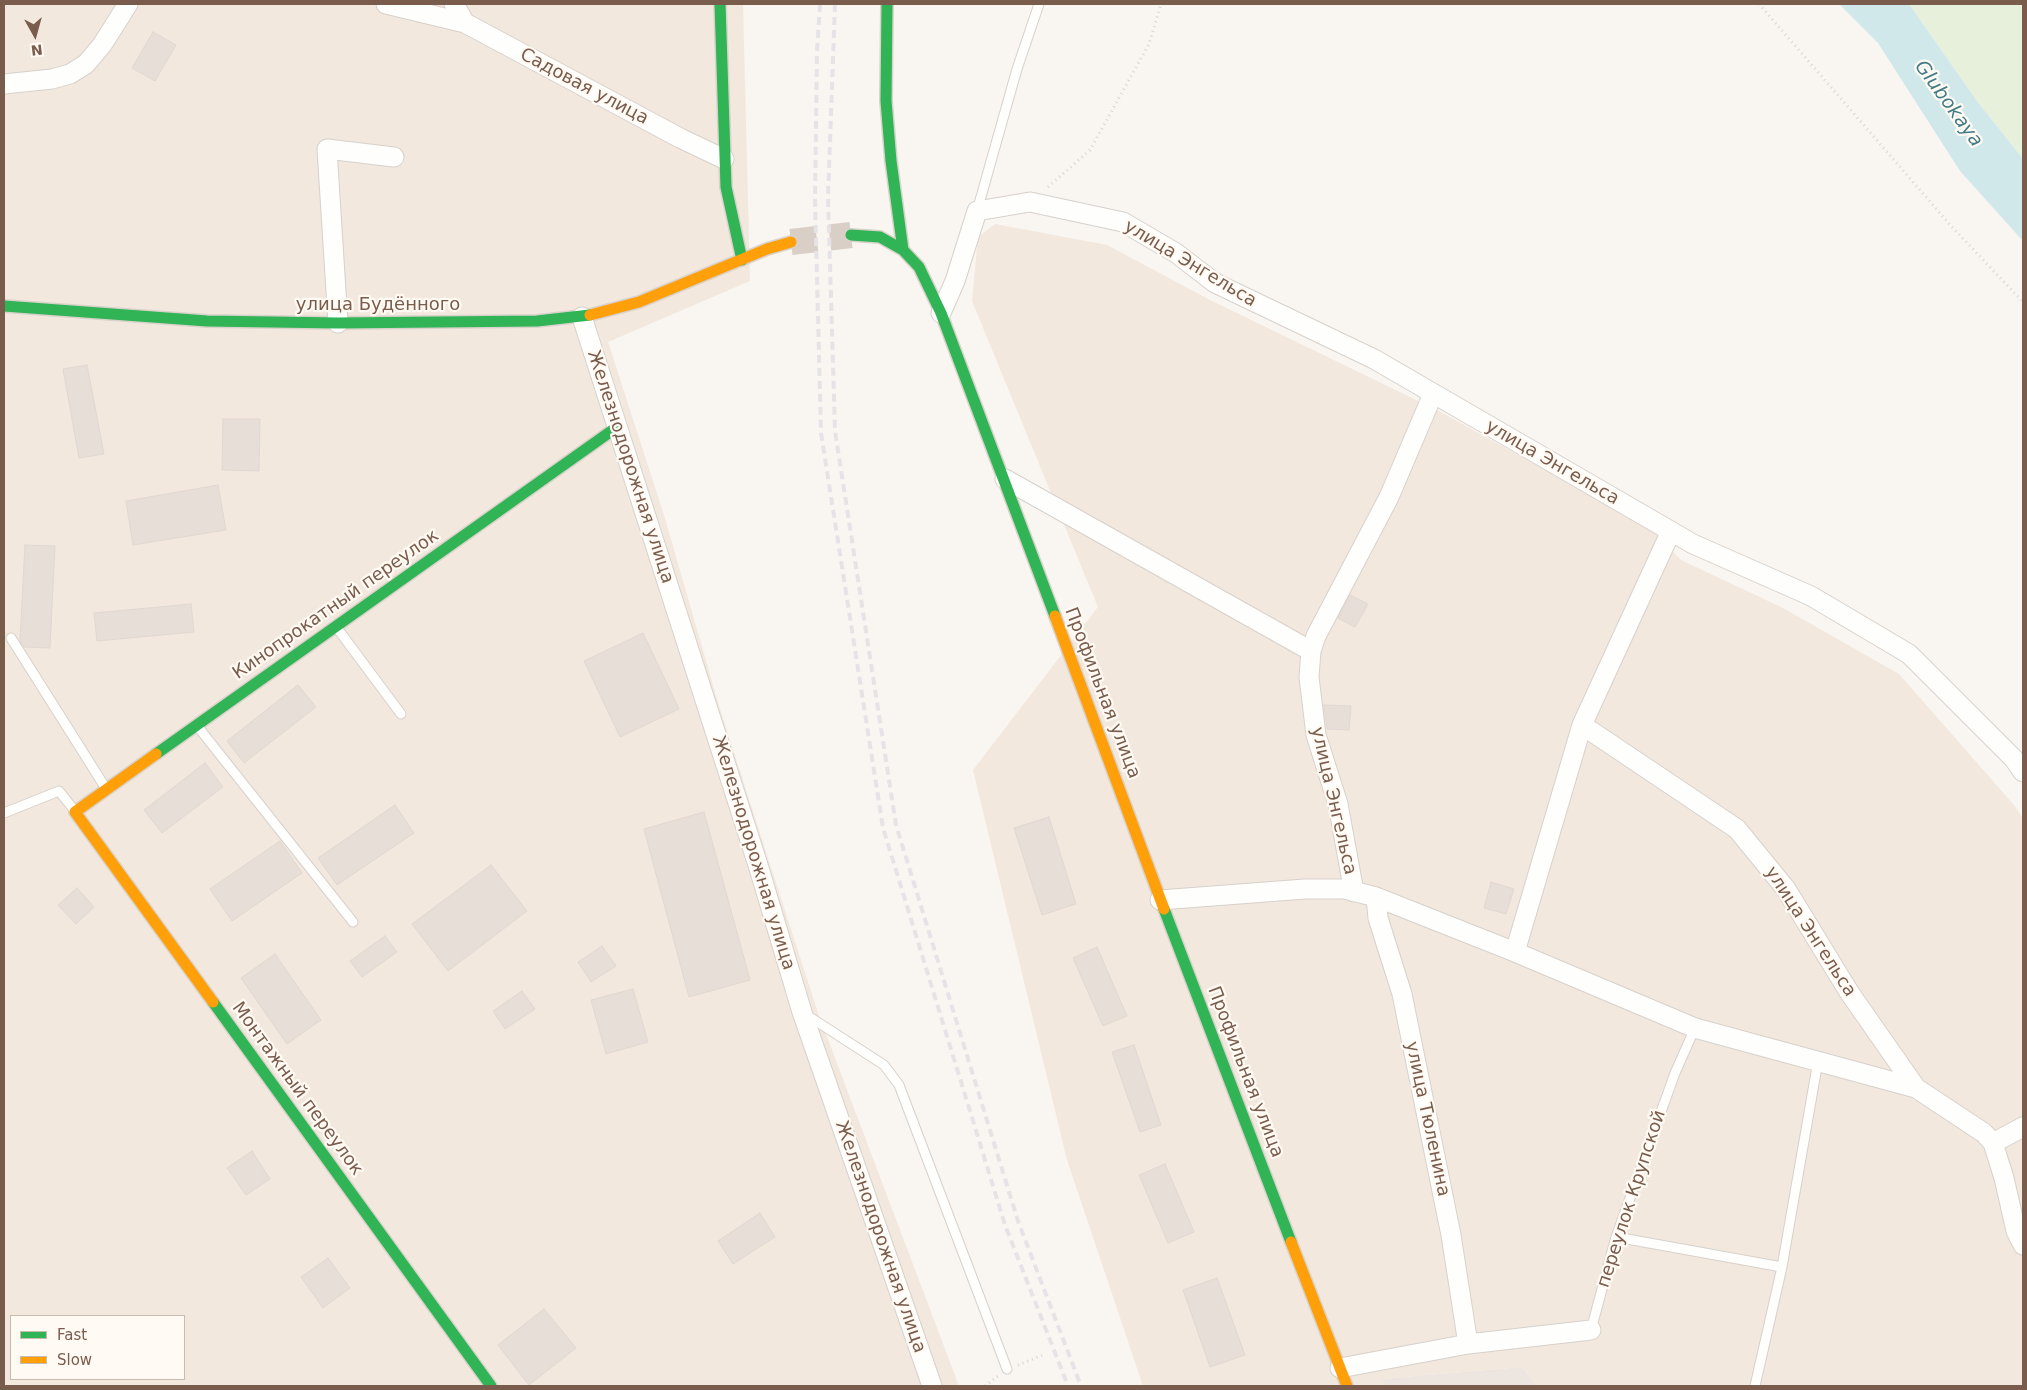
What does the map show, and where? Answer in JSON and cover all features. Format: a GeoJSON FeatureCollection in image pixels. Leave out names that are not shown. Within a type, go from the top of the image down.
{"type":"FeatureCollection","features":[{"type":"Feature","properties":{"kind":"main road"},"geometry":{"type":"LineString","coordinates":[[720,4],[726,187],[742,260]]}},
{"type":"Feature","properties":{"kind":"main road"},"geometry":{"type":"LineString","coordinates":[[887,4],[886,101],[891,161],[903,250]]}},
{"type":"Feature","properties":{"kind":"main road","name":"Профильная улица"},"geometry":{"type":"LineString","coordinates":[[851,235],[880,237],[903,250],[919,267],[941,313],[1006,479],[1049,601],[1160,900],[1347,1386]]}},
{"type":"Feature","properties":{"kind":"main road","name":"улица Будённого"},"geometry":{"type":"LineString","coordinates":[[4,306],[207,321],[338,323],[537,321],[582,317],[639,302],[730,263],[791,242]]}},
{"type":"Feature","properties":{"kind":"main road","name":"Кинопрокатный переулок"},"geometry":{"type":"LineString","coordinates":[[75,812],[617,426]]}},
{"type":"Feature","properties":{"kind":"main road","name":"Монтажный переулок"},"geometry":{"type":"LineString","coordinates":[[75,812],[491,1386]]}},
{"type":"Feature","properties":{"kind":"street"},"geometry":{"type":"LineString","coordinates":[[4,84],[52,79],[70,74],[86,64],[102,45],[128,4]]}},
{"type":"Feature","properties":{"kind":"street","name":"Садовая улица"},"geometry":{"type":"LineString","coordinates":[[386,4],[464,23],[680,138],[724,159]]}},
{"type":"Feature","properties":{"kind":"street"},"geometry":{"type":"LineString","coordinates":[[454,4],[464,23]]}},
{"type":"Feature","properties":{"kind":"street"},"geometry":{"type":"LineString","coordinates":[[338,323],[327,149],[394,157]]}},
{"type":"Feature","properties":{"kind":"street","name":"улица Энгельса"},"geometry":{"type":"LineString","coordinates":[[976,211],[1030,202],[1123,222],[1176,253],[1215,283],[1374,359],[1693,544],[1811,596],[1909,654],[2014,759],[2023,772]]}},
{"type":"Feature","properties":{"kind":"street"},"geometry":{"type":"LineString","coordinates":[[941,313],[955,281],[976,211]]}},
{"type":"Feature","properties":{"kind":"street","name":"Железнодорожная улица"},"geometry":{"type":"LineString","coordinates":[[582,317],[758,865],[802,1012],[932,1386]]}},
{"type":"Feature","properties":{"kind":"street","name":"улица Энгельса"},"geometry":{"type":"LineString","coordinates":[[1354,892],[1338,804],[1316,735],[1309,678],[1311,651],[1316,636],[1388,497],[1433,394]]}},
{"type":"Feature","properties":{"kind":"street"},"geometry":{"type":"LineString","coordinates":[[1006,479],[1311,651]]}},
{"type":"Feature","properties":{"kind":"street"},"geometry":{"type":"LineString","coordinates":[[1671,531],[1582,725],[1515,952],[1695,1028],[1916,1088]]}},
{"type":"Feature","properties":{"kind":"street","name":"улица Энгельса"},"geometry":{"type":"LineString","coordinates":[[1582,725],[1737,829],[1786,889],[1849,992],[1916,1088],[1984,1133],[1993,1143]]}},
{"type":"Feature","properties":{"kind":"street","name":"улица Энгельса"},"geometry":{"type":"LineString","coordinates":[[1160,900],[1305,889],[1345,889],[1376,897],[1515,952]]}},
{"type":"Feature","properties":{"kind":"street","name":"улица Тюленина"},"geometry":{"type":"LineString","coordinates":[[1376,897],[1378,918],[1402,994],[1451,1235],[1468,1344]]}},
{"type":"Feature","properties":{"kind":"street"},"geometry":{"type":"LineString","coordinates":[[2023,1127],[1993,1143],[2004,1178],[2016,1231],[2023,1245]]}},
{"type":"Feature","properties":{"kind":"street","name":"переулок Крупской"},"geometry":{"type":"LineString","coordinates":[[1340,1368],[1468,1344],[1591,1330]]}},
{"type":"Feature","properties":{"kind":"lane"},"geometry":{"type":"LineString","coordinates":[[976,211],[1017,69],[1039,4]]}},
{"type":"Feature","properties":{"kind":"lane"},"geometry":{"type":"LineString","coordinates":[[336,626],[401,714]]}},
{"type":"Feature","properties":{"kind":"lane"},"geometry":{"type":"LineString","coordinates":[[11,638],[106,789]]}},
{"type":"Feature","properties":{"kind":"lane"},"geometry":{"type":"LineString","coordinates":[[197,725],[353,922]]}},
{"type":"Feature","properties":{"kind":"lane"},"geometry":{"type":"LineString","coordinates":[[4,813],[58,791],[75,812]]}},
{"type":"Feature","properties":{"kind":"lane"},"geometry":{"type":"LineString","coordinates":[[802,1012],[884,1065],[899,1085],[1007,1369]]}},
{"type":"Feature","properties":{"kind":"lane","name":"переулок Крупской"},"geometry":{"type":"LineString","coordinates":[[1591,1330],[1616,1237],[1674,1073],[1695,1028]]}},
{"type":"Feature","properties":{"kind":"lane"},"geometry":{"type":"LineString","coordinates":[[1755,1386],[1782,1267],[1818,1062]]}},
{"type":"Feature","properties":{"kind":"lane"},"geometry":{"type":"LineString","coordinates":[[1616,1237],[1782,1267]]}},
{"type":"Feature","properties":{"kind":"path"},"geometry":{"type":"LineString","coordinates":[[1030,202],[1090,150],[1150,44],[1161,4]]}},
{"type":"Feature","properties":{"kind":"path"},"geometry":{"type":"LineString","coordinates":[[1758,4],[1952,227],[2023,302]]}},
{"type":"Feature","properties":{"kind":"path"},"geometry":{"type":"LineString","coordinates":[[1030,1361],[1043,1355]]}},
{"type":"Feature","properties":{"kind":"shaded area"},"geometry":{"type":"Polygon","coordinates":[[[4,4],[743,4],[750,281],[608,342],[664,515],[719,706],[818,1013],[959,1386],[4,1386],[4,4]]]}},
{"type":"Feature","properties":{"kind":"shaded area"},"geometry":{"type":"Polygon","coordinates":[[[995,224],[1107,245],[1210,300],[1439,411],[1653,530],[1681,560],[1783,608],[1899,674],[2014,805],[2023,819],[2023,1386],[1537,1386],[1522,1367],[1381,1379],[1384,1386],[1143,1386],[1067,1160],[973,770],[1098,607],[972,301],[978,237],[995,224]]]}},
{"type":"Feature","properties":{"kind":"shaded area"},"geometry":{"type":"Polygon","coordinates":[[[1522,1367],[1537,1386],[1384,1386],[1381,1379],[1522,1367]]]}},
{"type":"Feature","properties":{"kind":"green space"},"geometry":{"type":"Polygon","coordinates":[[[1909,4],[2023,4],[2023,159],[1977,101],[1909,4]]]}},
{"type":"Feature","properties":{"kind":"water","name":"Glubokaya"},"geometry":{"type":"Polygon","coordinates":[[[1839,4],[1909,4],[1977,101],[2023,159],[2023,241],[1960,171],[1878,43],[1839,4]]]}},
{"type":"Feature","properties":{"kind":"building"},"geometry":{"type":"Polygon","coordinates":[[[153,32],[176,45],[155,81],[132,68],[153,32]]]}},
{"type":"Feature","properties":{"kind":"building"},"geometry":{"type":"Polygon","coordinates":[[[87,365],[104,454],[79,458],[63,369],[87,365]]]}},
{"type":"Feature","properties":{"kind":"building"},"geometry":{"type":"Polygon","coordinates":[[[223,419],[260,419],[259,471],[222,470],[223,419]]]}},
{"type":"Feature","properties":{"kind":"building"},"geometry":{"type":"Polygon","coordinates":[[[218,485],[226,530],[133,545],[126,501],[218,485]]]}},
{"type":"Feature","properties":{"kind":"building"},"geometry":{"type":"Polygon","coordinates":[[[25,545],[55,546],[50,648],[24,647],[20,641],[25,545]]]}},
{"type":"Feature","properties":{"kind":"building"},"geometry":{"type":"Polygon","coordinates":[[[1350,595],[1368,604],[1355,627],[1338,618],[1350,595]]]}},
{"type":"Feature","properties":{"kind":"building"},"geometry":{"type":"Polygon","coordinates":[[[191,604],[194,632],[97,641],[94,613],[191,604]]]}},
{"type":"Feature","properties":{"kind":"building"},"geometry":{"type":"Polygon","coordinates":[[[643,633],[679,709],[620,737],[584,661],[643,633]]]}},
{"type":"Feature","properties":{"kind":"building"},"geometry":{"type":"Polygon","coordinates":[[[298,685],[316,707],[244,763],[227,741],[298,685]]]}},
{"type":"Feature","properties":{"kind":"building"},"geometry":{"type":"Polygon","coordinates":[[[1324,705],[1351,706],[1349,730],[1327,729],[1324,705]]]}},
{"type":"Feature","properties":{"kind":"building"},"geometry":{"type":"Polygon","coordinates":[[[205,763],[223,787],[162,833],[144,810],[205,763]]]}},
{"type":"Feature","properties":{"kind":"building"},"geometry":{"type":"Polygon","coordinates":[[[395,805],[414,833],[337,885],[318,858],[395,805]]]}},
{"type":"Feature","properties":{"kind":"building"},"geometry":{"type":"Polygon","coordinates":[[[704,812],[750,980],[689,997],[644,829],[704,812]]]}},
{"type":"Feature","properties":{"kind":"building"},"geometry":{"type":"Polygon","coordinates":[[[1049,817],[1076,904],[1042,915],[1014,828],[1049,817]]]}},
{"type":"Feature","properties":{"kind":"building"},"geometry":{"type":"Polygon","coordinates":[[[280,841],[302,873],[232,921],[210,889],[280,841]]]}},
{"type":"Feature","properties":{"kind":"building"},"geometry":{"type":"Polygon","coordinates":[[[491,865],[527,911],[448,971],[412,924],[491,865]]]}},
{"type":"Feature","properties":{"kind":"building"},"geometry":{"type":"Polygon","coordinates":[[[1491,882],[1514,889],[1506,914],[1484,908],[1491,882]]]}},
{"type":"Feature","properties":{"kind":"building"},"geometry":{"type":"Polygon","coordinates":[[[77,888],[94,907],[76,924],[58,905],[77,888]]]}},
{"type":"Feature","properties":{"kind":"building"},"geometry":{"type":"Polygon","coordinates":[[[385,936],[397,952],[362,977],[350,961],[385,936]]]}},
{"type":"Feature","properties":{"kind":"building"},"geometry":{"type":"Polygon","coordinates":[[[602,946],[616,966],[591,982],[578,962],[602,946]]]}},
{"type":"Feature","properties":{"kind":"building"},"geometry":{"type":"Polygon","coordinates":[[[1097,947],[1127,1016],[1103,1026],[1073,958],[1097,947]]]}},
{"type":"Feature","properties":{"kind":"building"},"geometry":{"type":"Polygon","coordinates":[[[275,954],[321,1020],[287,1044],[241,978],[275,954]]]}},
{"type":"Feature","properties":{"kind":"building"},"geometry":{"type":"Polygon","coordinates":[[[633,989],[648,1042],[606,1054],[591,1000],[633,989]]]}},
{"type":"Feature","properties":{"kind":"building"},"geometry":{"type":"Polygon","coordinates":[[[522,991],[535,1009],[505,1029],[493,1011],[522,991]]]}},
{"type":"Feature","properties":{"kind":"building"},"geometry":{"type":"Polygon","coordinates":[[[1134,1045],[1161,1125],[1140,1132],[1112,1052],[1134,1045]]]}},
{"type":"Feature","properties":{"kind":"building"},"geometry":{"type":"Polygon","coordinates":[[[252,1151],[270,1179],[246,1195],[227,1168],[252,1151]]]}},
{"type":"Feature","properties":{"kind":"building"},"geometry":{"type":"Polygon","coordinates":[[[1165,1164],[1194,1232],[1168,1243],[1139,1175],[1165,1164]]]}},
{"type":"Feature","properties":{"kind":"building"},"geometry":{"type":"Polygon","coordinates":[[[760,1213],[775,1237],[733,1264],[718,1241],[760,1213]]]}},
{"type":"Feature","properties":{"kind":"building"},"geometry":{"type":"Polygon","coordinates":[[[328,1258],[350,1288],[323,1308],[301,1277],[328,1258]]]}},
{"type":"Feature","properties":{"kind":"building"},"geometry":{"type":"Polygon","coordinates":[[[1217,1278],[1245,1355],[1210,1367],[1183,1290],[1217,1278]]]}},
{"type":"Feature","properties":{"kind":"building"},"geometry":{"type":"Polygon","coordinates":[[[544,1309],[576,1348],[529,1385],[498,1345],[544,1309]]]}},
{"type":"Feature","properties":{"kind":"tunnel"},"geometry":{"type":"LineString","coordinates":[[791,242],[851,235]]}},
{"type":"Feature","properties":{"kind":"railway"},"geometry":{"type":"LineString","coordinates":[[820,4],[817,51],[815,199],[821,433],[883,828],[1005,1225],[1068,1386]]}},
{"type":"Feature","properties":{"kind":"railway"},"geometry":{"type":"LineString","coordinates":[[835,4],[828,197],[835,431],[896,825],[1018,1221],[1081,1386]]}},
{"type":"Feature","properties":{"kind":"traffic: fast"},"geometry":{"type":"LineString","coordinates":[[720,4],[726,187],[742,260]]}},
{"type":"Feature","properties":{"kind":"traffic: fast"},"geometry":{"type":"LineString","coordinates":[[887,4],[886,101],[891,161],[903,250],[919,267],[941,313],[1055,616]]}},
{"type":"Feature","properties":{"kind":"traffic: fast"},"geometry":{"type":"LineString","coordinates":[[851,235],[880,237],[903,250]]}},
{"type":"Feature","properties":{"kind":"traffic: fast"},"geometry":{"type":"LineString","coordinates":[[4,306],[207,321],[338,323],[537,321],[590,315]]}},
{"type":"Feature","properties":{"kind":"traffic: fast"},"geometry":{"type":"LineString","coordinates":[[156,754],[617,427]]}},
{"type":"Feature","properties":{"kind":"traffic: fast"},"geometry":{"type":"LineString","coordinates":[[1164,909],[1291,1242]]}},
{"type":"Feature","properties":{"kind":"traffic: fast"},"geometry":{"type":"LineString","coordinates":[[213,1002],[491,1386]]}},
{"type":"Feature","properties":{"kind":"traffic: slow"},"geometry":{"type":"LineString","coordinates":[[590,315],[639,302],[767,249],[791,242]]}},
{"type":"Feature","properties":{"kind":"traffic: slow"},"geometry":{"type":"LineString","coordinates":[[1055,616],[1164,909]]}},
{"type":"Feature","properties":{"kind":"traffic: slow"},"geometry":{"type":"LineString","coordinates":[[156,754],[75,812],[213,1002]]}},
{"type":"Feature","properties":{"kind":"traffic: slow"},"geometry":{"type":"LineString","coordinates":[[1291,1242],[1347,1386]]}}]}
